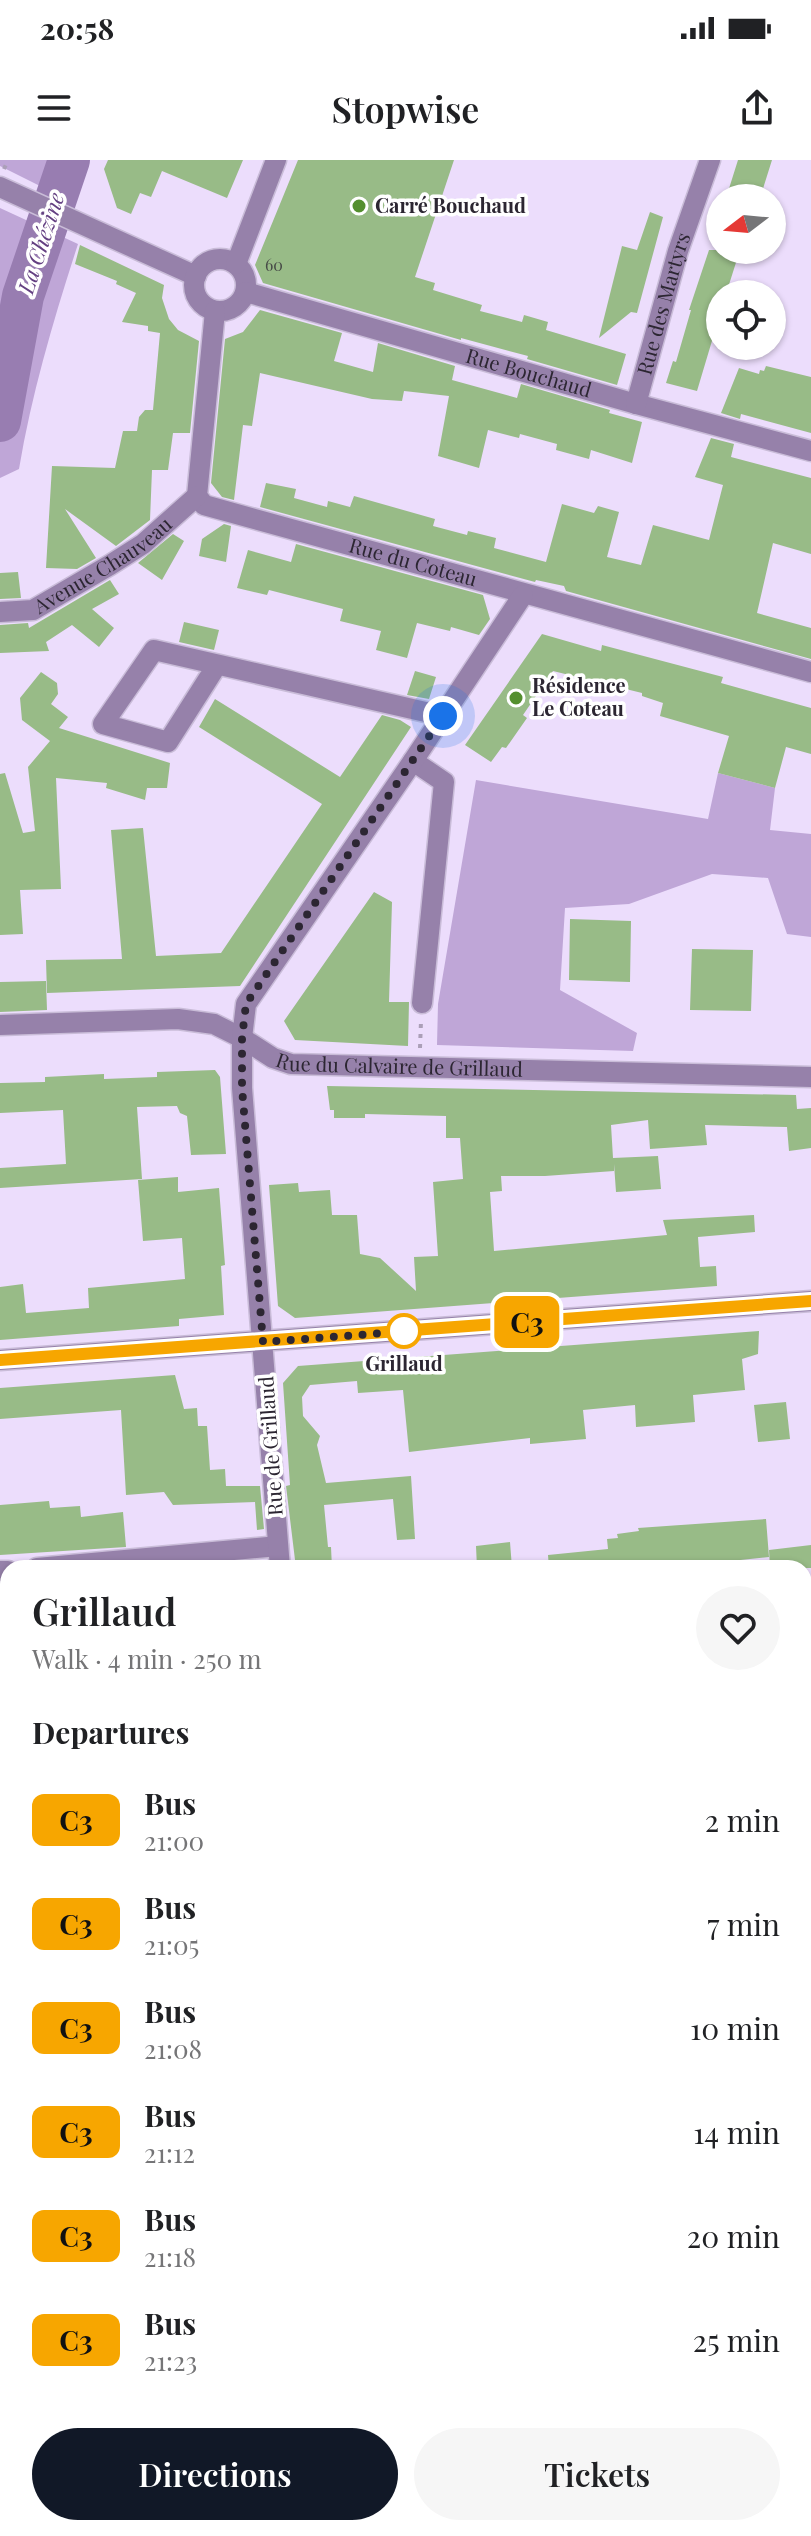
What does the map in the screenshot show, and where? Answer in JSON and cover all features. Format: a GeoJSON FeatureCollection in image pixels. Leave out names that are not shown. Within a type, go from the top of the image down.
{"type":"FeatureCollection","features":[{"type":"Feature","properties":{"kind":"street"},"geometry":{"type":"LineString","coordinates":[[236,264],[276,160]]}},
{"type":"Feature","properties":{"kind":"street","name":"Rue des Martyrs"},"geometry":{"type":"LineString","coordinates":[[636,404],[678,251],[710,160]]}},
{"type":"Feature","properties":{"kind":"street"},"geometry":{"type":"LineString","coordinates":[[0,187],[196,276]]}},
{"type":"Feature","properties":{"kind":"street"},"geometry":{"type":"LineString","coordinates":[[214,259],[236,264],[245,276],[246,292],[235,307],[224,312],[207,308],[197,299],[194,286],[201,267],[214,259]]}},
{"type":"Feature","properties":{"kind":"street","name":"Rue Bouchaud"},"geometry":{"type":"LineString","coordinates":[[246,292],[811,451]]}},
{"type":"Feature","properties":{"kind":"street"},"geometry":{"type":"LineString","coordinates":[[197,496],[215,311]]}},
{"type":"Feature","properties":{"kind":"street","name":"Rue du Coteau"},"geometry":{"type":"LineString","coordinates":[[197,496],[204,505],[218,510],[811,672]]}},
{"type":"Feature","properties":{"kind":"street","name":"Avenue Chauveau"},"geometry":{"type":"LineString","coordinates":[[0,612],[33,610],[110,565],[143,544],[197,496]]}},
{"type":"Feature","properties":{"kind":"street","name":"Rue de Grillaud"},"geometry":{"type":"LineString","coordinates":[[279,1560],[242,1088],[246,1004],[523,595]]}},
{"type":"Feature","properties":{"kind":"street"},"geometry":{"type":"LineString","coordinates":[[217,665],[168,742],[103,724],[154,650],[443,716]]}},
{"type":"Feature","properties":{"kind":"street"},"geometry":{"type":"LineString","coordinates":[[413,761],[444,782],[422,1003]]}},
{"type":"Feature","properties":{"kind":"street","name":"Rue du Calvaire de Grillaud"},"geometry":{"type":"LineString","coordinates":[[0,1025],[178,1019],[214,1024],[273,1058],[291,1064],[811,1077]]}},
{"type":"Feature","properties":{"kind":"street"},"geometry":{"type":"LineString","coordinates":[[0,1360],[811,1301]]}},
{"type":"Feature","properties":{"kind":"street"},"geometry":{"type":"LineString","coordinates":[[125,1560],[278,1546]]}},
{"type":"Feature","properties":{"kind":"path"},"geometry":{"type":"LineString","coordinates":[[420,1068],[422,1003]]}},
{"type":"Feature","properties":{"kind":"shaded area"},"geometry":{"type":"Polygon","coordinates":[[[0,160],[71,160],[60,196],[0,166],[0,160]]]}},
{"type":"Feature","properties":{"kind":"shaded area"},"geometry":{"type":"Polygon","coordinates":[[[0,208],[78,244],[44,355],[19,469],[0,478],[0,208]]]}},
{"type":"Feature","properties":{"kind":"shaded area"},"geometry":{"type":"Polygon","coordinates":[[[718,773],[775,788],[770,830],[811,834],[811,937],[787,934],[768,878],[712,874],[629,904],[565,908],[560,990],[637,1033],[633,1051],[437,1045],[438,1004],[476,780],[708,819],[718,773]]]}},
{"type":"Feature","properties":{"kind":"building"},"geometry":{"type":"Polygon","coordinates":[[[108,160],[243,160],[227,198],[162,171],[151,197],[140,193],[131,214],[117,208],[104,169],[108,160]]]}},
{"type":"Feature","properties":{"kind":"building","name":"Carré Bouchaud"},"geometry":{"type":"Polygon","coordinates":[[[298,160],[454,160],[415,277],[435,283],[433,290],[482,305],[480,311],[522,322],[524,315],[548,322],[546,330],[626,354],[617,385],[527,359],[528,356],[263,283],[255,265],[298,160]]]}},
{"type":"Feature","properties":{"kind":"building"},"geometry":{"type":"Polygon","coordinates":[[[738,160],[772,160],[764,184],[730,184],[738,160]]]}},
{"type":"Feature","properties":{"kind":"building"},"geometry":{"type":"Polygon","coordinates":[[[650,212],[663,217],[637,313],[631,312],[599,338],[622,246],[637,250],[650,212]]]}},
{"type":"Feature","properties":{"kind":"building"},"geometry":{"type":"Polygon","coordinates":[[[80,245],[164,285],[162,298],[169,319],[178,330],[199,341],[190,433],[173,433],[168,470],[152,470],[150,520],[116,546],[65,509],[96,558],[77,569],[46,568],[52,466],[115,468],[123,431],[137,431],[139,417],[145,410],[153,410],[160,333],[148,331],[148,326],[122,322],[136,293],[116,284],[117,281],[75,264],[80,245]]]}},
{"type":"Feature","properties":{"kind":"building"},"geometry":{"type":"Polygon","coordinates":[[[706,259],[706,264],[736,264],[730,280],[706,280],[706,360],[697,391],[666,383],[673,361],[676,362],[706,259]]]}},
{"type":"Feature","properties":{"kind":"building"},"geometry":{"type":"Polygon","coordinates":[[[260,310],[342,333],[334,361],[373,372],[378,343],[455,366],[452,380],[517,398],[521,384],[642,422],[632,463],[591,450],[589,459],[556,450],[557,444],[520,434],[519,438],[488,430],[479,468],[438,456],[449,396],[404,391],[402,401],[372,399],[260,373],[252,426],[243,425],[234,500],[222,497],[211,483],[225,339],[243,332],[260,310]]]}},
{"type":"Feature","properties":{"kind":"building"},"geometry":{"type":"Polygon","coordinates":[[[766,366],[811,377],[811,433],[741,414],[740,419],[721,413],[739,368],[759,374],[766,366]]]}},
{"type":"Feature","properties":{"kind":"building"},"geometry":{"type":"Polygon","coordinates":[[[711,438],[734,444],[731,457],[811,478],[811,554],[773,543],[757,613],[811,628],[811,659],[566,591],[564,586],[535,582],[260,507],[266,483],[296,489],[294,498],[327,507],[328,501],[350,507],[354,496],[435,519],[433,526],[467,535],[468,531],[496,538],[494,548],[546,562],[562,504],[594,513],[598,506],[619,512],[607,557],[641,565],[653,525],[709,540],[723,485],[695,477],[711,438]]]}},
{"type":"Feature","properties":{"kind":"building"},"geometry":{"type":"Polygon","coordinates":[[[224,524],[231,526],[226,562],[199,556],[202,539],[224,524]]]}},
{"type":"Feature","properties":{"kind":"building"},"geometry":{"type":"Polygon","coordinates":[[[173,534],[184,541],[162,580],[138,563],[173,534]]]}},
{"type":"Feature","properties":{"kind":"building"},"geometry":{"type":"Polygon","coordinates":[[[296,544],[483,595],[490,619],[479,635],[451,627],[450,631],[417,623],[407,658],[376,650],[381,631],[340,621],[343,609],[269,590],[267,595],[237,588],[248,550],[291,562],[296,544]]]}},
{"type":"Feature","properties":{"kind":"building"},"geometry":{"type":"Polygon","coordinates":[[[18,572],[21,598],[0,599],[0,573],[18,572]]]}},
{"type":"Feature","properties":{"kind":"building"},"geometry":{"type":"Polygon","coordinates":[[[110,580],[119,594],[92,609],[114,628],[99,647],[72,625],[46,642],[49,651],[0,653],[0,625],[28,623],[29,628],[110,580]]]}},
{"type":"Feature","properties":{"kind":"building"},"geometry":{"type":"Polygon","coordinates":[[[184,622],[219,630],[214,650],[179,642],[184,622]]]}},
{"type":"Feature","properties":{"kind":"building"},"geometry":{"type":"Polygon","coordinates":[[[542,634],[601,651],[602,645],[723,677],[721,683],[811,708],[811,754],[786,747],[775,788],[718,773],[729,736],[660,716],[663,703],[642,696],[642,693],[553,671],[523,715],[527,718],[506,748],[502,747],[491,762],[465,745],[542,634]]]}},
{"type":"Feature","properties":{"kind":"building"},"geometry":{"type":"Polygon","coordinates":[[[415,671],[436,677],[429,699],[407,695],[415,671]]]}},
{"type":"Feature","properties":{"kind":"building"},"geometry":{"type":"Polygon","coordinates":[[[41,672],[57,683],[58,694],[51,704],[68,717],[59,728],[170,763],[167,788],[147,788],[145,800],[106,788],[107,783],[56,778],[61,889],[20,890],[23,934],[0,935],[0,774],[5,773],[23,833],[35,831],[28,767],[50,741],[22,720],[20,698],[41,672]]]}},
{"type":"Feature","properties":{"kind":"building"},"geometry":{"type":"Polygon","coordinates":[[[215,699],[340,777],[382,715],[411,727],[240,986],[47,993],[46,960],[122,959],[111,830],[143,828],[156,956],[221,953],[322,804],[199,727],[215,699]]]}},
{"type":"Feature","properties":{"kind":"building"},"geometry":{"type":"Polygon","coordinates":[[[374,892],[392,902],[389,1002],[409,1002],[408,1046],[295,1040],[284,1021],[374,892]]]}},
{"type":"Feature","properties":{"kind":"building"},"geometry":{"type":"Polygon","coordinates":[[[570,919],[631,921],[630,982],[569,980],[570,919]]]}},
{"type":"Feature","properties":{"kind":"building"},"geometry":{"type":"Polygon","coordinates":[[[692,949],[753,950],[751,1011],[690,1010],[692,949]]]}},
{"type":"Feature","properties":{"kind":"building"},"geometry":{"type":"Polygon","coordinates":[[[46,981],[47,1010],[0,1012],[0,982],[46,981]]]}},
{"type":"Feature","properties":{"kind":"building"},"geometry":{"type":"Polygon","coordinates":[[[215,1070],[220,1077],[226,1154],[191,1155],[187,1116],[180,1113],[177,1106],[137,1107],[142,1179],[0,1188],[0,1168],[66,1164],[63,1110],[0,1113],[0,1083],[45,1082],[45,1077],[104,1074],[104,1079],[157,1077],[157,1072],[215,1070]]]}},
{"type":"Feature","properties":{"kind":"building"},"geometry":{"type":"Polygon","coordinates":[[[327,1086],[796,1095],[797,1109],[811,1108],[811,1148],[789,1151],[787,1127],[705,1125],[707,1145],[650,1149],[648,1120],[611,1125],[613,1158],[658,1156],[661,1189],[616,1192],[614,1164],[614,1171],[501,1176],[502,1191],[490,1192],[494,1251],[667,1235],[663,1220],[754,1215],[755,1232],[698,1237],[700,1267],[716,1266],[717,1286],[295,1318],[278,1306],[269,1185],[298,1183],[299,1192],[330,1190],[332,1215],[357,1215],[360,1254],[380,1258],[416,1291],[414,1257],[438,1256],[433,1182],[463,1179],[460,1138],[446,1138],[446,1116],[365,1114],[365,1118],[334,1118],[327,1086]]]}},
{"type":"Feature","properties":{"kind":"building"},"geometry":{"type":"Polygon","coordinates":[[[178,1177],[178,1192],[219,1188],[225,1265],[221,1266],[224,1315],[179,1319],[179,1326],[0,1340],[0,1287],[23,1284],[26,1313],[89,1308],[88,1288],[185,1279],[182,1238],[143,1241],[138,1180],[178,1177]]]}},
{"type":"Feature","properties":{"kind":"building"},"geometry":{"type":"Polygon","coordinates":[[[759,1331],[758,1354],[742,1359],[745,1390],[693,1395],[695,1422],[636,1427],[635,1405],[583,1410],[586,1439],[530,1444],[530,1438],[409,1452],[403,1390],[358,1393],[357,1381],[310,1385],[302,1397],[303,1416],[320,1436],[317,1445],[326,1483],[411,1476],[415,1539],[397,1540],[393,1499],[324,1505],[332,1560],[295,1560],[286,1486],[290,1485],[283,1383],[298,1366],[759,1331]]]}},
{"type":"Feature","properties":{"kind":"building"},"geometry":{"type":"Polygon","coordinates":[[[175,1375],[184,1409],[197,1408],[198,1426],[207,1426],[210,1470],[225,1469],[226,1486],[260,1486],[264,1529],[257,1530],[255,1502],[173,1505],[164,1492],[126,1495],[121,1410],[0,1419],[0,1388],[175,1375]]]}},
{"type":"Feature","properties":{"kind":"building"},"geometry":{"type":"Polygon","coordinates":[[[786,1402],[790,1439],[758,1442],[754,1405],[786,1402]]]}},
{"type":"Feature","properties":{"kind":"building"},"geometry":{"type":"Polygon","coordinates":[[[49,1501],[50,1508],[80,1506],[81,1517],[123,1512],[126,1547],[0,1555],[0,1505],[49,1501]]]}},
{"type":"Feature","properties":{"kind":"building"},"geometry":{"type":"Polygon","coordinates":[[[766,1519],[769,1557],[741,1560],[548,1560],[548,1555],[608,1549],[607,1539],[618,1538],[617,1534],[639,1531],[638,1528],[766,1519]]]}},
{"type":"Feature","properties":{"kind":"building"},"geometry":{"type":"Polygon","coordinates":[[[510,1542],[511,1560],[477,1560],[476,1546],[510,1542]]]}},
{"type":"Feature","properties":{"kind":"building"},"geometry":{"type":"Polygon","coordinates":[[[811,1545],[811,1560],[770,1560],[769,1550],[811,1545]]]}},
{"type":"Feature","properties":{"kind":"waterway","name":"La Chézine"},"geometry":{"type":"LineString","coordinates":[[0,421],[23,296],[69,160]]}},
{"type":"Feature","properties":{"kind":"bus line","name":"C3"},"geometry":{"type":"LineString","coordinates":[[0,1360],[811,1301]]}},
{"type":"Feature","properties":{"kind":"place","name":"Carré Bouchaud"},"geometry":{"type":"Point","coordinates":[359,206]}},
{"type":"Feature","properties":{"kind":"place","name":"Résidence Le Coteau"},"geometry":{"type":"Point","coordinates":[516,698]}},
{"type":"Feature","properties":{"kind":"place","name":"Grillaud"},"geometry":{"type":"Point","coordinates":[404,1331]}},
{"type":"Feature","properties":{"kind":"route"},"geometry":{"type":"LineString","coordinates":[[404,1331],[412,1331],[263,1342],[242,1088],[242,1038],[246,1004],[443,716]]}}]}
